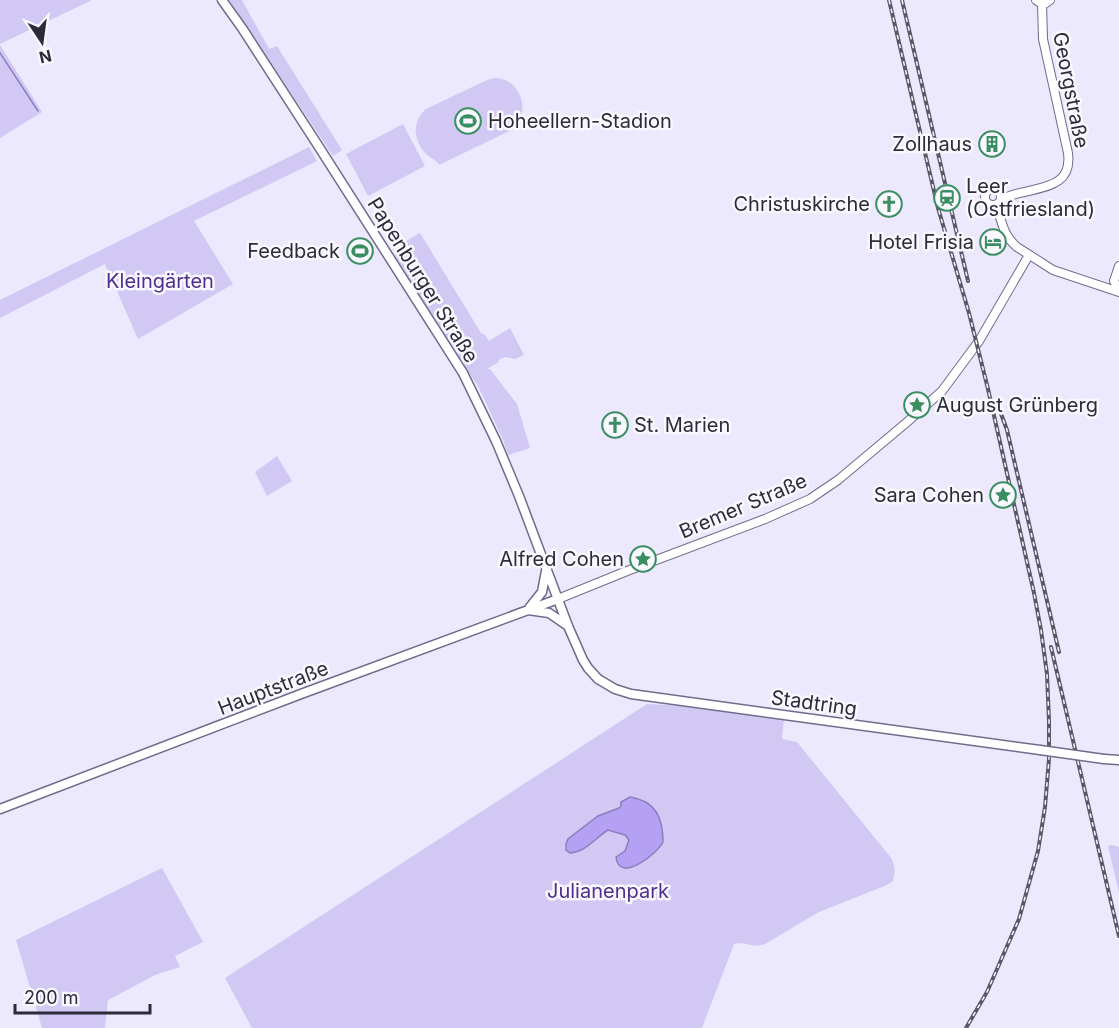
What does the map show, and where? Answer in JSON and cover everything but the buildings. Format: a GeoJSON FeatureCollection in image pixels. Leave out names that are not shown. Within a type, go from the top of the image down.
{"type":"FeatureCollection","features":[{"type":"Feature","properties":{"kind":"main road","name":"Papenburger Straße"},"geometry":{"type":"LineString","coordinates":[[222,0],[459,366],[496,441],[558,598]]}},
{"type":"Feature","properties":{"kind":"main road","name":"Georgstraße"},"geometry":{"type":"LineString","coordinates":[[1029,255],[1009,240],[1004,230],[999,199],[1059,181],[1066,172],[1068,158],[1043,39],[1042,1]]}},
{"type":"Feature","properties":{"kind":"main road"},"geometry":{"type":"LineString","coordinates":[[1029,255],[1053,270],[1119,291]]}},
{"type":"Feature","properties":{"kind":"main road","name":"Bremer Straße"},"geometry":{"type":"LineString","coordinates":[[558,598],[765,519],[810,499],[838,480],[942,391],[988,327],[1029,255]]}},
{"type":"Feature","properties":{"kind":"main road"},"geometry":{"type":"LineString","coordinates":[[1108,286],[1119,266]]}},
{"type":"Feature","properties":{"kind":"main road"},"geometry":{"type":"LineString","coordinates":[[526,609],[537,600],[542,592],[546,569]]}},
{"type":"Feature","properties":{"kind":"main road","name":"Hauptstraße"},"geometry":{"type":"LineString","coordinates":[[0,809],[558,598]]}},
{"type":"Feature","properties":{"kind":"main road","name":"Stadtring"},"geometry":{"type":"LineString","coordinates":[[558,598],[568,626],[588,668],[598,679],[622,692],[1119,760]]}},
{"type":"Feature","properties":{"kind":"main road"},"geometry":{"type":"LineString","coordinates":[[526,609],[549,613],[568,626]]}},
{"type":"Feature","properties":{"kind":"green space"},"geometry":{"type":"Polygon","coordinates":[[[0,0],[92,0],[0,44],[0,0]]]}},
{"type":"Feature","properties":{"kind":"green space"},"geometry":{"type":"Polygon","coordinates":[[[229,0],[242,0],[269,49],[277,46],[342,150],[333,156],[229,0]]]}},
{"type":"Feature","properties":{"kind":"green space"},"geometry":{"type":"Polygon","coordinates":[[[0,45],[42,112],[0,138],[0,45]]]}},
{"type":"Feature","properties":{"kind":"green space","name":"Hoheellern-Stadion"},"geometry":{"type":"Polygon","coordinates":[[[495,78],[512,84],[519,94],[522,112],[518,127],[439,165],[425,153],[418,142],[416,125],[421,114],[426,109],[495,78]]]}},
{"type":"Feature","properties":{"kind":"green space"},"geometry":{"type":"Polygon","coordinates":[[[403,124],[425,166],[368,196],[346,154],[403,124]]]}},
{"type":"Feature","properties":{"kind":"green space","name":"Kleingärten"},"geometry":{"type":"Polygon","coordinates":[[[309,147],[317,161],[194,221],[233,284],[138,339],[105,264],[0,318],[0,300],[309,147]]]}},
{"type":"Feature","properties":{"kind":"green space"},"geometry":{"type":"Polygon","coordinates":[[[420,233],[481,333],[489,341],[510,328],[524,355],[515,359],[505,357],[487,369],[490,369],[517,404],[530,448],[508,455],[479,388],[396,258],[393,249],[420,233]]]}},
{"type":"Feature","properties":{"kind":"green space"},"geometry":{"type":"Polygon","coordinates":[[[277,456],[292,481],[267,496],[255,472],[277,456]]]}},
{"type":"Feature","properties":{"kind":"green space","name":"Julianenpark"},"geometry":{"type":"Polygon","coordinates":[[[647,704],[711,707],[784,718],[782,739],[797,742],[892,859],[895,870],[893,881],[819,912],[765,944],[756,946],[734,944],[702,1028],[252,1028],[225,978],[647,704]]]}},
{"type":"Feature","properties":{"kind":"green space"},"geometry":{"type":"Polygon","coordinates":[[[1108,846],[1119,847],[1119,893],[1108,846]]]}},
{"type":"Feature","properties":{"kind":"green space"},"geometry":{"type":"Polygon","coordinates":[[[162,868],[203,942],[175,956],[180,967],[155,975],[108,1000],[105,1028],[42,1028],[16,940],[162,868]]]}},
{"type":"Feature","properties":{"kind":"shaded area"},"geometry":{"type":"Polygon","coordinates":[[[630,797],[646,802],[652,807],[662,825],[663,842],[654,853],[638,864],[624,868],[619,865],[616,857],[625,851],[629,840],[625,835],[608,830],[581,850],[570,853],[566,850],[568,839],[598,816],[619,808],[621,802],[630,797]]]}},
{"type":"Feature","properties":{"kind":"waterway"},"geometry":{"type":"LineString","coordinates":[[0,53],[38,111]]}},
{"type":"Feature","properties":{"kind":"railway"},"geometry":{"type":"LineString","coordinates":[[889,0],[938,208],[969,313],[988,389],[1034,593],[1047,674],[1049,759],[1038,851],[1019,919],[987,992],[966,1028]]}},
{"type":"Feature","properties":{"kind":"railway"},"geometry":{"type":"LineString","coordinates":[[902,0],[968,281]]}},
{"type":"Feature","properties":{"kind":"railway"},"geometry":{"type":"LineString","coordinates":[[1000,411],[1007,430],[1059,652]]}},
{"type":"Feature","properties":{"kind":"railway"},"geometry":{"type":"LineString","coordinates":[[1051,647],[1119,936]]}},
{"type":"Feature","properties":{"kind":"place","name":"Hoheellern-Stadion"},"geometry":{"type":"Point","coordinates":[468,121]}},
{"type":"Feature","properties":{"kind":"place","name":"Zollhaus"},"geometry":{"type":"Point","coordinates":[992,144]}},
{"type":"Feature","properties":{"kind":"place","name":"Leer (Ostfriesland)"},"geometry":{"type":"Point","coordinates":[947,198]}},
{"type":"Feature","properties":{"kind":"place","name":"Christuskirche"},"geometry":{"type":"Point","coordinates":[889,204]}},
{"type":"Feature","properties":{"kind":"place","name":"Hotel Frisia"},"geometry":{"type":"Point","coordinates":[993,242]}},
{"type":"Feature","properties":{"kind":"place","name":"Feedback"},"geometry":{"type":"Point","coordinates":[360,251]}},
{"type":"Feature","properties":{"kind":"place","name":"August Grünberg"},"geometry":{"type":"Point","coordinates":[917,405]}},
{"type":"Feature","properties":{"kind":"place","name":"St. Marien"},"geometry":{"type":"Point","coordinates":[615,425]}},
{"type":"Feature","properties":{"kind":"place","name":"Sara Cohen"},"geometry":{"type":"Point","coordinates":[1003,495]}},
{"type":"Feature","properties":{"kind":"place","name":"Alfred Cohen"},"geometry":{"type":"Point","coordinates":[643,559]}}]}
